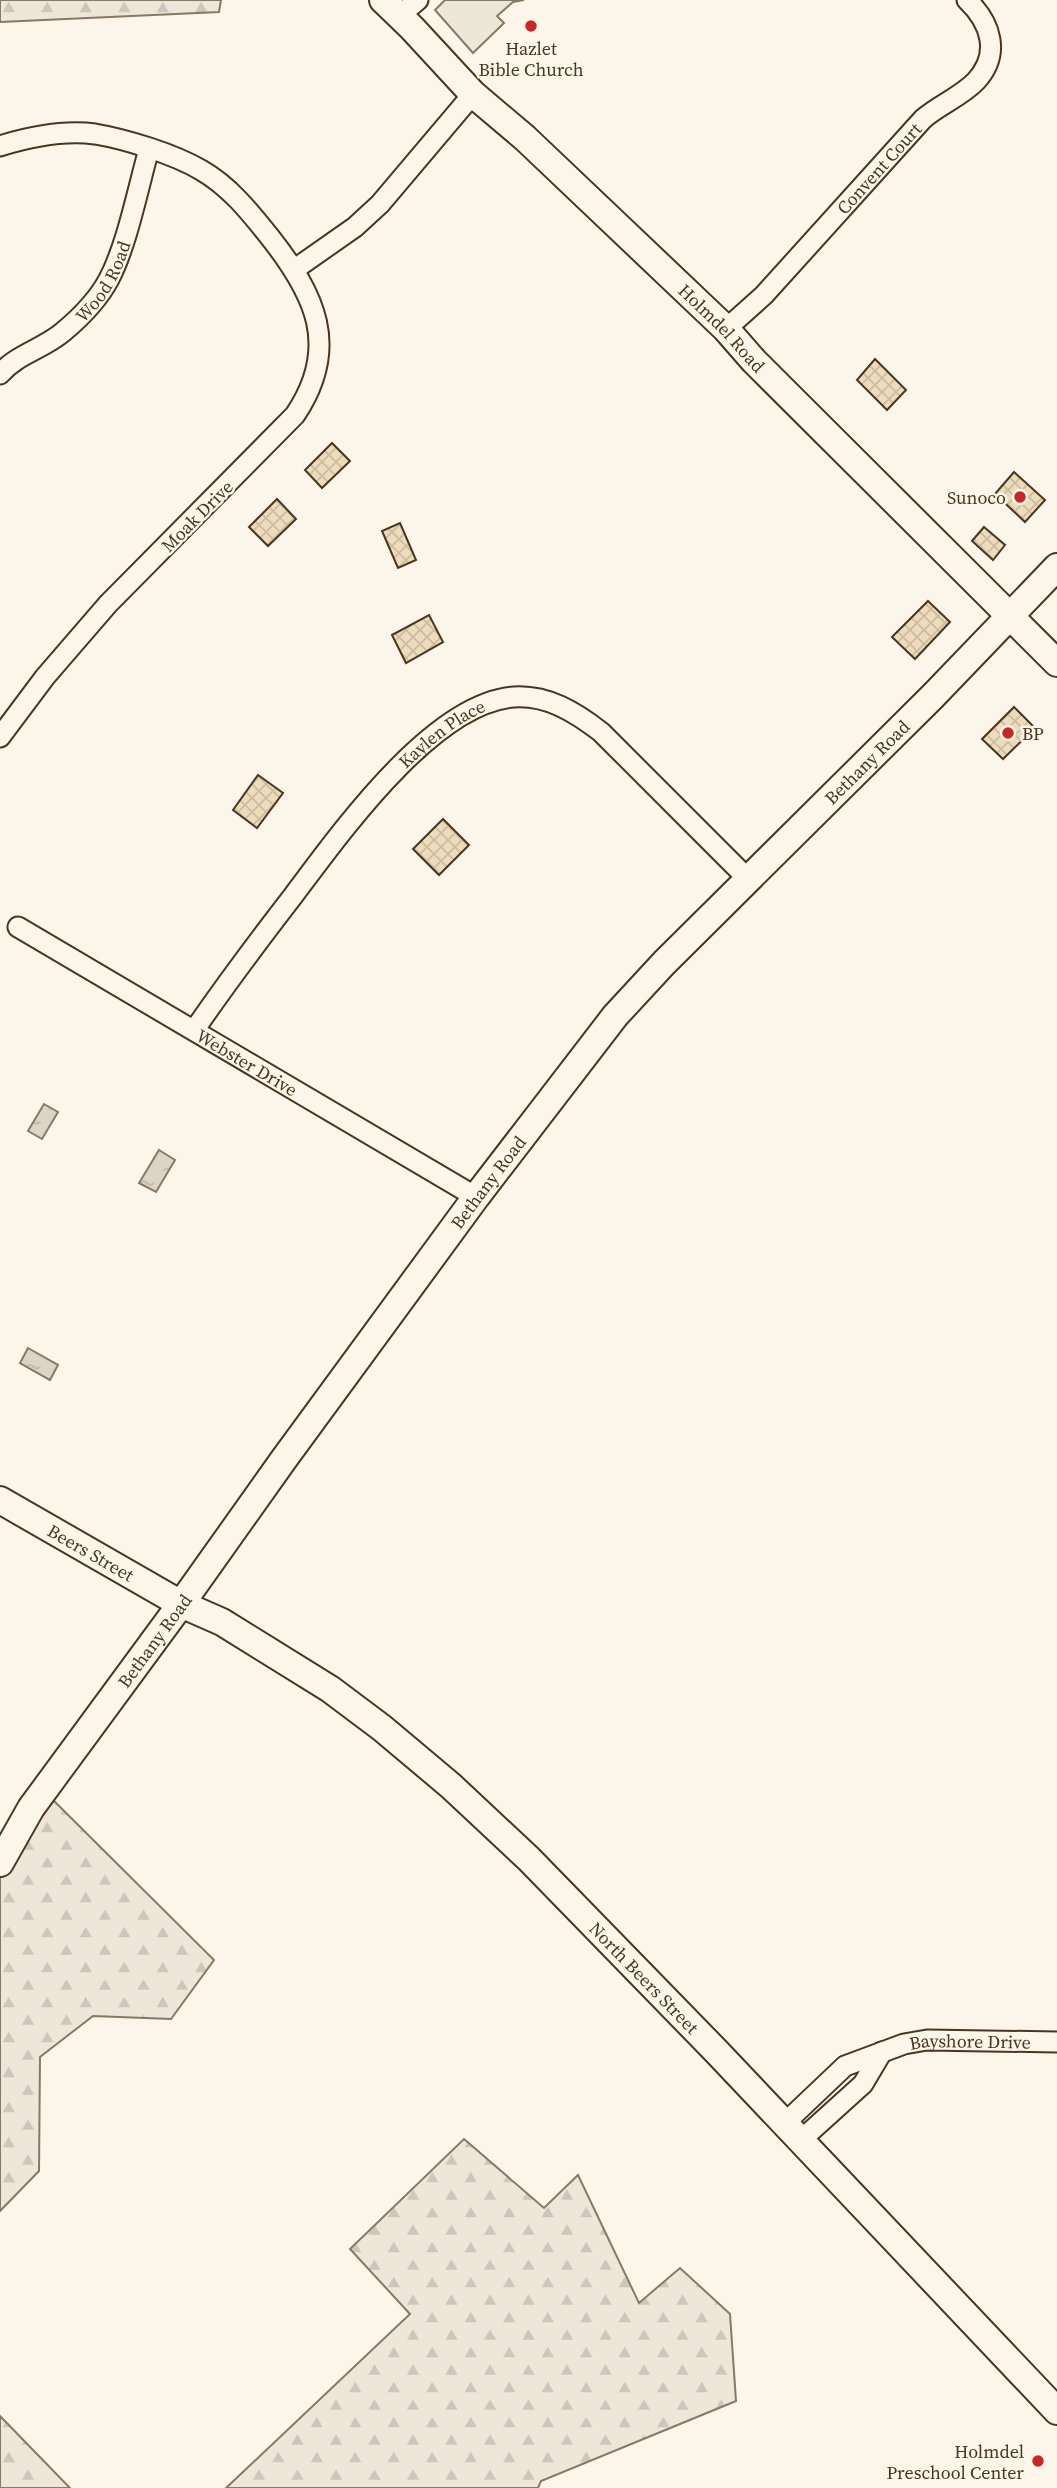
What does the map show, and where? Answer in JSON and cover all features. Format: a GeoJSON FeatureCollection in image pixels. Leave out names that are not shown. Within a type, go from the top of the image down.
{"type":"FeatureCollection","features":[{"type":"Feature","properties":{"kind":"street","name":"Convent Court"},"geometry":{"type":"LineString","coordinates":[[726,329],[764,295],[923,119],[976,81],[986,66],[991,37],[981,13],[968,0]]}},
{"type":"Feature","properties":{"kind":"street","name":"Holmdel Road"},"geometry":{"type":"LineString","coordinates":[[400,5],[473,94],[525,138],[726,329],[754,361],[1057,663]]}},
{"type":"Feature","properties":{"kind":"street"},"geometry":{"type":"LineString","coordinates":[[295,269],[355,226],[380,204],[473,94]]}},
{"type":"Feature","properties":{"kind":"street","name":"Moak Drive"},"geometry":{"type":"LineString","coordinates":[[0,146],[39,137],[93,134],[120,139],[202,170],[249,210],[295,269],[315,311],[319,347],[314,380],[301,406],[282,431],[108,604],[79,636],[0,737]]}},
{"type":"Feature","properties":{"kind":"street","name":"Wood Road"},"geometry":{"type":"LineString","coordinates":[[0,374],[9,363],[61,334],[92,303],[108,279],[118,257],[149,149]]}},
{"type":"Feature","properties":{"kind":"street","name":"Bethany Road"},"geometry":{"type":"LineString","coordinates":[[0,1863],[31,1808],[476,1197],[614,1016],[1057,567]]}},
{"type":"Feature","properties":{"kind":"street","name":"Kaylen Place"},"geometry":{"type":"LineString","coordinates":[[195,1029],[238,968],[372,795],[437,734],[460,715],[482,704],[511,697],[524,697],[555,703],[579,715],[601,732],[748,879]]}},
{"type":"Feature","properties":{"kind":"street","name":"Webster Drive"},"geometry":{"type":"LineString","coordinates":[[18,927],[476,1197]]}},
{"type":"Feature","properties":{"kind":"street","name":"Beers Street"},"geometry":{"type":"LineString","coordinates":[[0,1500],[181,1604]]}},
{"type":"Feature","properties":{"kind":"street","name":"North Beers Street"},"geometry":{"type":"LineString","coordinates":[[181,1604],[222,1622],[330,1689],[451,1786],[529,1859],[1057,2411]]}},
{"type":"Feature","properties":{"kind":"street","name":"Bayshore Drive"},"geometry":{"type":"LineString","coordinates":[[793,2132],[845,2066],[882,2052],[927,2040],[1057,2042]]}},
{"type":"Feature","properties":{"kind":"green space"},"geometry":{"type":"Polygon","coordinates":[[[0,0],[221,0],[219,12],[0,22],[0,0]]]}},
{"type":"Feature","properties":{"kind":"green space"},"geometry":{"type":"Polygon","coordinates":[[[42,1789],[214,1960],[171,2019],[93,2016],[40,2057],[39,2171],[0,2211],[0,1869],[42,1789]]]}},
{"type":"Feature","properties":{"kind":"green space"},"geometry":{"type":"Polygon","coordinates":[[[464,2139],[544,2208],[578,2175],[639,2303],[680,2268],[730,2314],[736,2401],[541,2481],[538,2488],[226,2488],[410,2314],[350,2249],[464,2139]]]}},
{"type":"Feature","properties":{"kind":"green space"},"geometry":{"type":"Polygon","coordinates":[[[0,2416],[70,2488],[0,2488],[0,2416]]]}},
{"type":"Feature","properties":{"kind":"shaded area"},"geometry":{"type":"Polygon","coordinates":[[[445,0],[524,0],[513,2],[497,16],[504,23],[473,53],[435,10],[445,0]]]}},
{"type":"Feature","properties":{"kind":"water"},"geometry":{"type":"Polygon","coordinates":[[[44,1104],[58,1112],[42,1139],[28,1131],[44,1104]]]}},
{"type":"Feature","properties":{"kind":"water"},"geometry":{"type":"Polygon","coordinates":[[[159,1150],[175,1160],[156,1192],[139,1183],[159,1150]]]}},
{"type":"Feature","properties":{"kind":"water"},"geometry":{"type":"Polygon","coordinates":[[[28,1348],[58,1365],[50,1380],[20,1363],[28,1348]]]}},
{"type":"Feature","properties":{"kind":"building"},"geometry":{"type":"Polygon","coordinates":[[[875,359],[906,390],[887,410],[857,380],[875,359]]]}},
{"type":"Feature","properties":{"kind":"building"},"geometry":{"type":"Polygon","coordinates":[[[332,443],[350,461],[322,488],[305,470],[332,443]]]}},
{"type":"Feature","properties":{"kind":"building","name":"Sunoco"},"geometry":{"type":"Polygon","coordinates":[[[1014,472],[1045,500],[1025,522],[995,494],[1014,472]]]}},
{"type":"Feature","properties":{"kind":"building"},"geometry":{"type":"Polygon","coordinates":[[[277,499],[296,519],[268,546],[249,527],[277,499]]]}},
{"type":"Feature","properties":{"kind":"building"},"geometry":{"type":"Polygon","coordinates":[[[400,523],[416,560],[398,568],[382,531],[400,523]]]}},
{"type":"Feature","properties":{"kind":"building"},"geometry":{"type":"Polygon","coordinates":[[[984,527],[1005,545],[993,560],[972,541],[984,527]]]}},
{"type":"Feature","properties":{"kind":"building"},"geometry":{"type":"Polygon","coordinates":[[[928,601],[950,622],[915,659],[892,637],[928,601]]]}},
{"type":"Feature","properties":{"kind":"building"},"geometry":{"type":"Polygon","coordinates":[[[429,615],[443,642],[406,663],[392,635],[429,615]]]}},
{"type":"Feature","properties":{"kind":"building","name":"BP"},"geometry":{"type":"Polygon","coordinates":[[[1014,707],[1035,728],[1003,759],[982,739],[1014,707]]]}},
{"type":"Feature","properties":{"kind":"building"},"geometry":{"type":"Polygon","coordinates":[[[258,775],[283,793],[257,828],[233,810],[258,775]]]}},
{"type":"Feature","properties":{"kind":"building"},"geometry":{"type":"Polygon","coordinates":[[[443,819],[469,845],[439,875],[413,849],[443,819]]]}},
{"type":"Feature","properties":{"kind":"place","name":"Hazlet Bible Church"},"geometry":{"type":"Point","coordinates":[531,26]}},
{"type":"Feature","properties":{"kind":"place","name":"Sunoco"},"geometry":{"type":"Point","coordinates":[1020,497]}},
{"type":"Feature","properties":{"kind":"place","name":"BP"},"geometry":{"type":"Point","coordinates":[1008,733]}},
{"type":"Feature","properties":{"kind":"place","name":"Holmdel Preschool Center"},"geometry":{"type":"Point","coordinates":[1038,2461]}}]}
